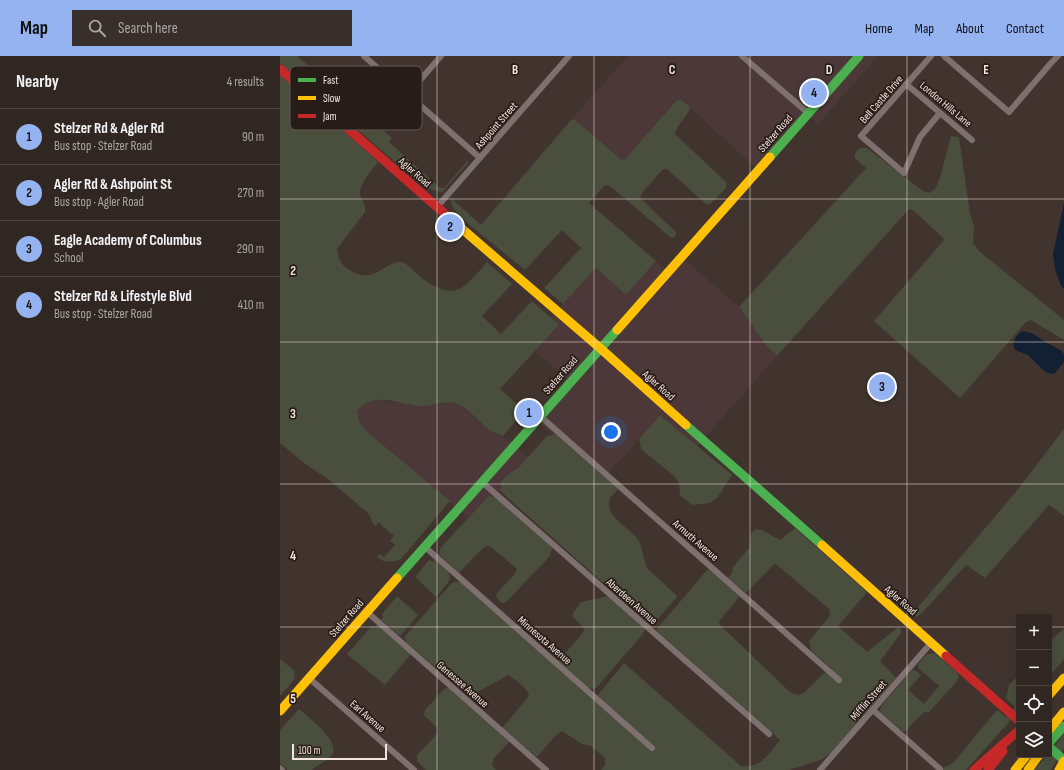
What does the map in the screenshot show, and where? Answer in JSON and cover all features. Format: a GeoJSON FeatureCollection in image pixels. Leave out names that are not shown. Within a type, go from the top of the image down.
{"type":"FeatureCollection","features":[{"type":"Feature","properties":{"kind":"main road","name":"Stelzer Road"},"geometry":{"type":"LineString","coordinates":[[280,711],[859,56]]}},
{"type":"Feature","properties":{"kind":"main road","name":"Agler Road"},"geometry":{"type":"LineString","coordinates":[[280,69],[290,78]]}},
{"type":"Feature","properties":{"kind":"main road","name":"Agler Road"},"geometry":{"type":"LineString","coordinates":[[349,130],[600,348],[1016,718]]}},
{"type":"Feature","properties":{"kind":"main road"},"geometry":{"type":"LineString","coordinates":[[1052,692],[1064,678]]}},
{"type":"Feature","properties":{"kind":"main road"},"geometry":{"type":"LineString","coordinates":[[1052,726],[1064,712]]}},
{"type":"Feature","properties":{"kind":"main road"},"geometry":{"type":"LineString","coordinates":[[1052,740],[1064,726]]}},
{"type":"Feature","properties":{"kind":"main road"},"geometry":{"type":"LineString","coordinates":[[974,770],[1016,732]]}},
{"type":"Feature","properties":{"kind":"main road"},"geometry":{"type":"LineString","coordinates":[[988,770],[1016,733]]}},
{"type":"Feature","properties":{"kind":"main road"},"geometry":{"type":"LineString","coordinates":[[1052,750],[1064,761],[1059,770]]}},
{"type":"Feature","properties":{"kind":"main road"},"geometry":{"type":"LineString","coordinates":[[1015,770],[1025,758]]}},
{"type":"Feature","properties":{"kind":"main road"},"geometry":{"type":"LineString","coordinates":[[1028,770],[1038,758]]}},
{"type":"Feature","properties":{"kind":"street"},"geometry":{"type":"LineString","coordinates":[[364,56],[376,66]]}},
{"type":"Feature","properties":{"kind":"street"},"geometry":{"type":"LineString","coordinates":[[422,78],[441,56]]}},
{"type":"Feature","properties":{"kind":"street"},"geometry":{"type":"LineString","coordinates":[[560,56],[567,58]]}},
{"type":"Feature","properties":{"kind":"street"},"geometry":{"type":"LineString","coordinates":[[742,56],[808,113]]}},
{"type":"Feature","properties":{"kind":"street","name":"Bell Castle Drive"},"geometry":{"type":"LineString","coordinates":[[931,56],[861,136],[904,173],[920,137],[940,113]]}},
{"type":"Feature","properties":{"kind":"street"},"geometry":{"type":"LineString","coordinates":[[944,56],[1009,112],[1058,56]]}},
{"type":"Feature","properties":{"kind":"street","name":"Ashpoint Street"},"geometry":{"type":"LineString","coordinates":[[437,207],[567,58]]}},
{"type":"Feature","properties":{"kind":"street","name":"London Hills Lane"},"geometry":{"type":"LineString","coordinates":[[906,84],[972,140]]}},
{"type":"Feature","properties":{"kind":"street"},"geometry":{"type":"LineString","coordinates":[[422,106],[480,158]]}},
{"type":"Feature","properties":{"kind":"street","name":"Armuth Avenue"},"geometry":{"type":"LineString","coordinates":[[540,416],[838,680]]}},
{"type":"Feature","properties":{"kind":"street","name":"Aberdeen Avenue"},"geometry":{"type":"LineString","coordinates":[[482,482],[769,734]]}},
{"type":"Feature","properties":{"kind":"street","name":"Minnesota Avenue"},"geometry":{"type":"LineString","coordinates":[[425,547],[652,748]]}},
{"type":"Feature","properties":{"kind":"street","name":"Genessee Avenue"},"geometry":{"type":"LineString","coordinates":[[367,612],[546,770]]}},
{"type":"Feature","properties":{"kind":"street","name":"Mifflin Street"},"geometry":{"type":"LineString","coordinates":[[820,770],[931,643]]}},
{"type":"Feature","properties":{"kind":"street","name":"Earl Avenue"},"geometry":{"type":"LineString","coordinates":[[309,678],[414,770]]}},
{"type":"Feature","properties":{"kind":"street"},"geometry":{"type":"LineString","coordinates":[[873,710],[940,769]]}},
{"type":"Feature","properties":{"kind":"shaded area"},"geometry":{"type":"Polygon","coordinates":[[[628,56],[878,56],[818,124],[809,116],[760,171],[681,100],[626,158],[622,160],[575,120],[571,120],[628,56]]]}},
{"type":"Feature","properties":{"kind":"shaded area"},"geometry":{"type":"Polygon","coordinates":[[[682,257],[739,307],[770,350],[777,356],[697,446],[660,415],[606,476],[555,433],[553,435],[538,422],[573,384],[535,351],[559,325],[550,318],[596,268],[626,295],[656,261],[668,272],[682,257]]]}},
{"type":"Feature","properties":{"kind":"shaded area"},"geometry":{"type":"Polygon","coordinates":[[[380,400],[423,406],[450,403],[457,404],[495,434],[503,436],[528,457],[519,467],[506,476],[500,483],[501,488],[492,497],[487,498],[468,518],[365,430],[359,421],[357,411],[366,403],[380,400]]]}},
{"type":"Feature","properties":{"kind":"green space"},"geometry":{"type":"Polygon","coordinates":[[[280,56],[297,56],[309,66],[290,66],[290,72],[280,63],[280,56]]]}},
{"type":"Feature","properties":{"kind":"green space"},"geometry":{"type":"Polygon","coordinates":[[[280,73],[290,82],[290,130],[343,130],[378,162],[366,177],[360,190],[365,212],[337,249],[339,258],[348,269],[357,274],[373,274],[391,264],[402,262],[428,282],[438,288],[450,291],[461,288],[467,284],[487,262],[512,284],[482,316],[501,334],[532,301],[559,325],[500,389],[521,408],[523,413],[503,436],[485,426],[464,408],[454,403],[418,406],[389,400],[378,400],[366,403],[357,411],[359,421],[365,430],[450,501],[401,559],[388,562],[377,557],[380,554],[384,557],[395,545],[390,541],[394,536],[378,522],[376,526],[373,524],[369,514],[328,479],[304,463],[280,443],[280,73]]]}},
{"type":"Feature","properties":{"kind":"green space"},"geometry":{"type":"Polygon","coordinates":[[[677,100],[681,100],[690,107],[675,134],[726,182],[727,187],[710,204],[706,204],[667,169],[663,169],[642,193],[640,198],[676,232],[676,235],[673,238],[610,186],[605,185],[589,203],[656,261],[626,295],[596,268],[563,304],[544,288],[581,248],[562,230],[525,270],[460,217],[452,206],[451,198],[481,225],[571,120],[575,120],[622,160],[626,158],[677,100]]]}},
{"type":"Feature","properties":{"kind":"green space"},"geometry":{"type":"Polygon","coordinates":[[[358,130],[383,130],[392,138],[389,142],[440,188],[444,188],[468,160],[469,162],[443,191],[444,192],[429,188],[416,180],[358,130]]]}},
{"type":"Feature","properties":{"kind":"green space"},"geometry":{"type":"Polygon","coordinates":[[[951,136],[959,137],[970,214],[974,227],[973,243],[979,251],[1064,320],[1064,340],[1031,320],[1026,322],[960,398],[874,321],[944,240],[914,211],[909,209],[777,356],[762,339],[739,307],[866,168],[855,158],[855,153],[860,148],[867,148],[923,191],[929,193],[935,189],[940,178],[951,136]]]}},
{"type":"Feature","properties":{"kind":"green space"},"geometry":{"type":"Polygon","coordinates":[[[660,415],[732,475],[717,498],[710,503],[692,505],[680,495],[679,483],[674,476],[641,449],[639,439],[660,415]]]}},
{"type":"Feature","properties":{"kind":"green space"},"geometry":{"type":"Polygon","coordinates":[[[1064,429],[1064,516],[1049,505],[985,578],[966,565],[917,617],[913,613],[1015,493],[1064,429]]]}},
{"type":"Feature","properties":{"kind":"green space"},"geometry":{"type":"Polygon","coordinates":[[[555,433],[618,489],[610,498],[610,510],[617,520],[639,541],[648,569],[676,595],[677,597],[654,623],[646,621],[499,490],[501,488],[500,483],[506,476],[519,467],[547,436],[555,433]]]}},
{"type":"Feature","properties":{"kind":"green space"},"geometry":{"type":"Polygon","coordinates":[[[494,495],[550,543],[552,548],[550,556],[506,602],[502,603],[496,596],[497,593],[514,575],[517,569],[491,547],[486,546],[459,573],[439,554],[441,547],[489,496],[492,497],[494,495]]]}},
{"type":"Feature","properties":{"kind":"green space"},"geometry":{"type":"Polygon","coordinates":[[[795,528],[867,592],[838,626],[867,652],[897,628],[900,628],[901,633],[880,661],[896,678],[832,753],[820,760],[789,770],[601,770],[605,765],[605,758],[591,746],[582,744],[562,731],[556,735],[537,757],[502,728],[529,696],[521,684],[508,675],[478,692],[471,698],[407,643],[405,638],[450,585],[454,582],[460,582],[651,750],[655,747],[597,696],[624,663],[741,766],[754,765],[764,759],[780,740],[656,630],[707,570],[711,570],[740,596],[720,620],[719,624],[791,693],[798,695],[804,693],[824,673],[827,673],[832,669],[811,650],[809,641],[829,617],[829,609],[776,564],[774,564],[746,593],[728,578],[732,573],[733,567],[749,548],[751,534],[755,529],[762,530],[780,540],[795,528]]]}},
{"type":"Feature","properties":{"kind":"green space"},"geometry":{"type":"Polygon","coordinates":[[[435,559],[446,570],[450,577],[449,581],[436,597],[415,577],[429,560],[433,562],[435,559]]]}},
{"type":"Feature","properties":{"kind":"green space"},"geometry":{"type":"Polygon","coordinates":[[[397,596],[418,615],[401,635],[381,620],[383,617],[382,614],[397,596]]]}},
{"type":"Feature","properties":{"kind":"green space"},"geometry":{"type":"Polygon","coordinates":[[[609,596],[644,626],[645,630],[596,688],[592,689],[588,688],[558,661],[583,633],[584,628],[573,617],[573,613],[581,602],[609,596]]]}},
{"type":"Feature","properties":{"kind":"green space"},"geometry":{"type":"Polygon","coordinates":[[[377,624],[412,653],[385,685],[347,654],[372,626],[375,627],[377,624]]]}},
{"type":"Feature","properties":{"kind":"green space"},"geometry":{"type":"Polygon","coordinates":[[[1064,629],[1064,659],[1052,673],[1052,650],[1052,639],[1064,629]]]}},
{"type":"Feature","properties":{"kind":"green space"},"geometry":{"type":"Polygon","coordinates":[[[932,653],[936,654],[957,672],[959,676],[957,681],[928,713],[925,711],[904,732],[881,713],[881,706],[912,670],[915,670],[921,675],[908,690],[924,704],[939,686],[918,668],[918,664],[926,655],[932,653]]]}},
{"type":"Feature","properties":{"kind":"green space"},"geometry":{"type":"Polygon","coordinates":[[[280,659],[295,671],[294,680],[280,696],[280,659]]]}},
{"type":"Feature","properties":{"kind":"green space"},"geometry":{"type":"Polygon","coordinates":[[[1016,678],[1016,714],[966,770],[939,770],[953,763],[997,710],[1006,717],[1015,707],[1006,698],[1009,685],[1016,678]]]}},
{"type":"Feature","properties":{"kind":"green space"},"geometry":{"type":"Polygon","coordinates":[[[450,687],[510,741],[494,758],[492,765],[496,770],[426,770],[417,761],[417,755],[438,733],[438,729],[424,715],[425,710],[444,689],[450,687]]]}},
{"type":"Feature","properties":{"kind":"green space"},"geometry":{"type":"Polygon","coordinates":[[[299,709],[316,723],[328,736],[334,749],[330,757],[312,770],[288,770],[280,763],[280,730],[299,709]]]}},
{"type":"Feature","properties":{"kind":"green space"},"geometry":{"type":"Polygon","coordinates":[[[1064,734],[1064,748],[1051,770],[1034,770],[1044,758],[1052,758],[1052,748],[1064,734]]]}},
{"type":"Feature","properties":{"kind":"water"},"geometry":{"type":"Polygon","coordinates":[[[1064,203],[1064,289],[1061,286],[1055,269],[1053,254],[1064,203]]]}},
{"type":"Feature","properties":{"kind":"water"},"geometry":{"type":"Polygon","coordinates":[[[1023,331],[1034,334],[1062,351],[1064,355],[1064,362],[1054,374],[1047,373],[1028,355],[1015,350],[1013,344],[1018,335],[1023,331]]]}},
{"type":"Feature","properties":{"kind":"traffic: fast"},"geometry":{"type":"LineString","coordinates":[[770,157],[859,56]]}},
{"type":"Feature","properties":{"kind":"traffic: fast"},"geometry":{"type":"LineString","coordinates":[[397,578],[617,330]]}},
{"type":"Feature","properties":{"kind":"traffic: fast"},"geometry":{"type":"LineString","coordinates":[[686,425],[822,545]]}},
{"type":"Feature","properties":{"kind":"traffic: fast"},"geometry":{"type":"LineString","coordinates":[[1052,740],[1064,726]]}},
{"type":"Feature","properties":{"kind":"traffic: fast"},"geometry":{"type":"LineString","coordinates":[[1052,750],[1064,760]]}},
{"type":"Feature","properties":{"kind":"traffic: slow"},"geometry":{"type":"LineString","coordinates":[[617,330],[770,157]]}},
{"type":"Feature","properties":{"kind":"traffic: slow"},"geometry":{"type":"LineString","coordinates":[[461,228],[600,348],[686,425]]}},
{"type":"Feature","properties":{"kind":"traffic: slow"},"geometry":{"type":"LineString","coordinates":[[822,545],[946,656]]}},
{"type":"Feature","properties":{"kind":"traffic: slow"},"geometry":{"type":"LineString","coordinates":[[280,711],[397,578]]}},
{"type":"Feature","properties":{"kind":"traffic: slow"},"geometry":{"type":"LineString","coordinates":[[1052,692],[1064,678]]}},
{"type":"Feature","properties":{"kind":"traffic: slow"},"geometry":{"type":"LineString","coordinates":[[1052,726],[1064,712]]}},
{"type":"Feature","properties":{"kind":"traffic: slow"},"geometry":{"type":"LineString","coordinates":[[1015,770],[1025,758]]}},
{"type":"Feature","properties":{"kind":"traffic: slow"},"geometry":{"type":"LineString","coordinates":[[1028,770],[1037,758]]}},
{"type":"Feature","properties":{"kind":"traffic: slow"},"geometry":{"type":"LineString","coordinates":[[1059,770],[1064,761]]}},
{"type":"Feature","properties":{"kind":"traffic: jam"},"geometry":{"type":"LineString","coordinates":[[280,69],[290,78]]}},
{"type":"Feature","properties":{"kind":"traffic: jam"},"geometry":{"type":"LineString","coordinates":[[349,130],[461,228]]}},
{"type":"Feature","properties":{"kind":"traffic: jam"},"geometry":{"type":"LineString","coordinates":[[946,656],[1016,718]]}},
{"type":"Feature","properties":{"kind":"traffic: jam"},"geometry":{"type":"LineString","coordinates":[[974,770],[1016,733]]}},
{"type":"Feature","properties":{"kind":"traffic: jam"},"geometry":{"type":"LineString","coordinates":[[988,770],[1003,751]]}},
{"type":"Feature","properties":{"kind":"place","name":"Stelzer Rd & Lifestyle Blvd"},"geometry":{"type":"Point","coordinates":[814,93]}},
{"type":"Feature","properties":{"kind":"place","name":"Agler Rd & Ashpoint St"},"geometry":{"type":"Point","coordinates":[450,227]}},
{"type":"Feature","properties":{"kind":"place","name":"Eagle Academy of Columbus"},"geometry":{"type":"Point","coordinates":[882,387]}},
{"type":"Feature","properties":{"kind":"place","name":"Stelzer Rd & Agler Rd"},"geometry":{"type":"Point","coordinates":[529,413]}}]}
